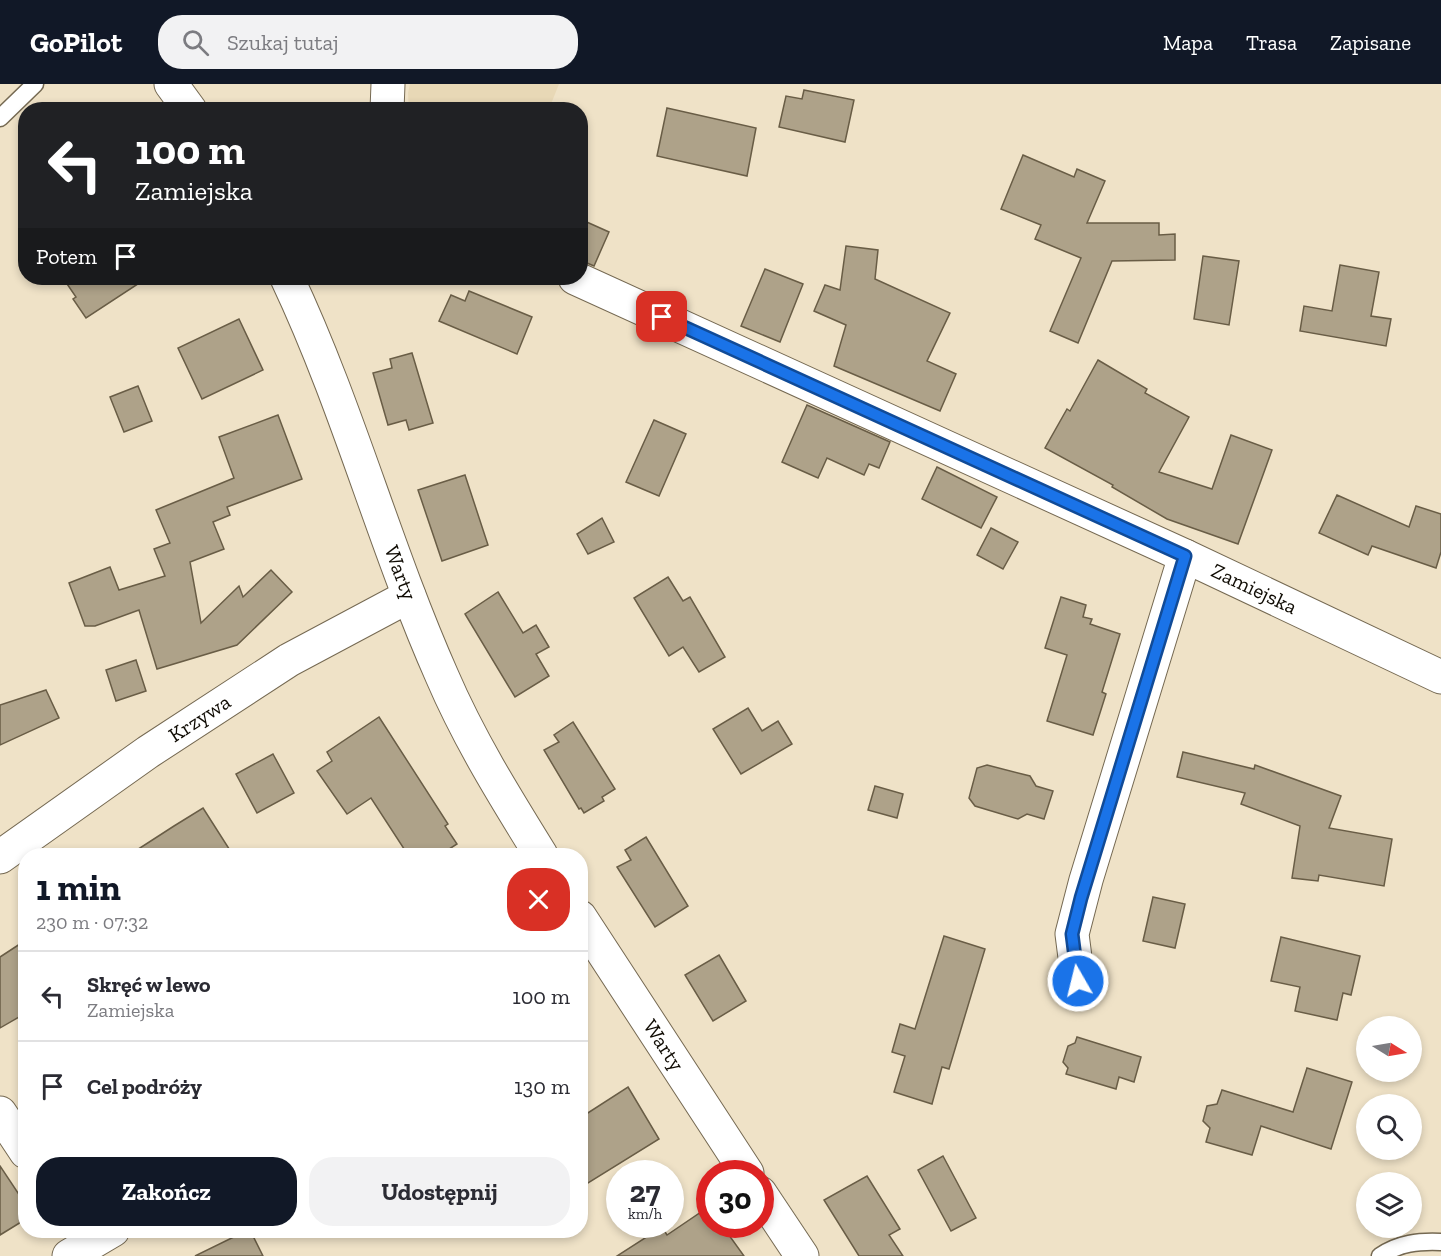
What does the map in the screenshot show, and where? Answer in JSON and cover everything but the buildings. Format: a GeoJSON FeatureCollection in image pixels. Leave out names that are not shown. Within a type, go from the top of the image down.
{"type":"FeatureCollection","features":[{"type":"Feature","properties":{"kind":"street"},"geometry":{"type":"LineString","coordinates":[[171,84],[184,102]]}},
{"type":"Feature","properties":{"kind":"street"},"geometry":{"type":"LineString","coordinates":[[387,102],[388,84]]}},
{"type":"Feature","properties":{"kind":"street","name":"Zamiejska"},"geometry":{"type":"LineString","coordinates":[[588,284],[1185,556],[1441,677]]}},
{"type":"Feature","properties":{"kind":"street","name":"Warty"},"geometry":{"type":"LineString","coordinates":[[290,285],[335,391],[409,596],[442,678],[507,801],[537,848]]}},
{"type":"Feature","properties":{"kind":"street"},"geometry":{"type":"LineString","coordinates":[[1078,981],[1072,934],[1080,902],[1185,556]]}},
{"type":"Feature","properties":{"kind":"street","name":"Krzywa"},"geometry":{"type":"LineString","coordinates":[[0,857],[148,752],[289,660],[409,596]]}},
{"type":"Feature","properties":{"kind":"street","name":"Warty"},"geometry":{"type":"LineString","coordinates":[[588,929],[739,1160]]}},
{"type":"Feature","properties":{"kind":"street"},"geometry":{"type":"LineString","coordinates":[[0,1113],[18,1140]]}},
{"type":"Feature","properties":{"kind":"street"},"geometry":{"type":"LineString","coordinates":[[774,1215],[801,1256]]}},
{"type":"Feature","properties":{"kind":"lane"},"geometry":{"type":"LineString","coordinates":[[0,118],[35,84]]}},
{"type":"Feature","properties":{"kind":"lane"},"geometry":{"type":"LineString","coordinates":[[1380,1256],[1393,1248],[1422,1241],[1441,1242]]}},
{"type":"Feature","properties":{"kind":"shaded area"},"geometry":{"type":"Polygon","coordinates":[[[410,84],[559,84],[552,102],[409,102],[410,84]]]}},
{"type":"Feature","properties":{"kind":"route"},"geometry":{"type":"LineString","coordinates":[[662,317],[1185,556],[1081,898],[1072,934],[1078,981]]}}]}
